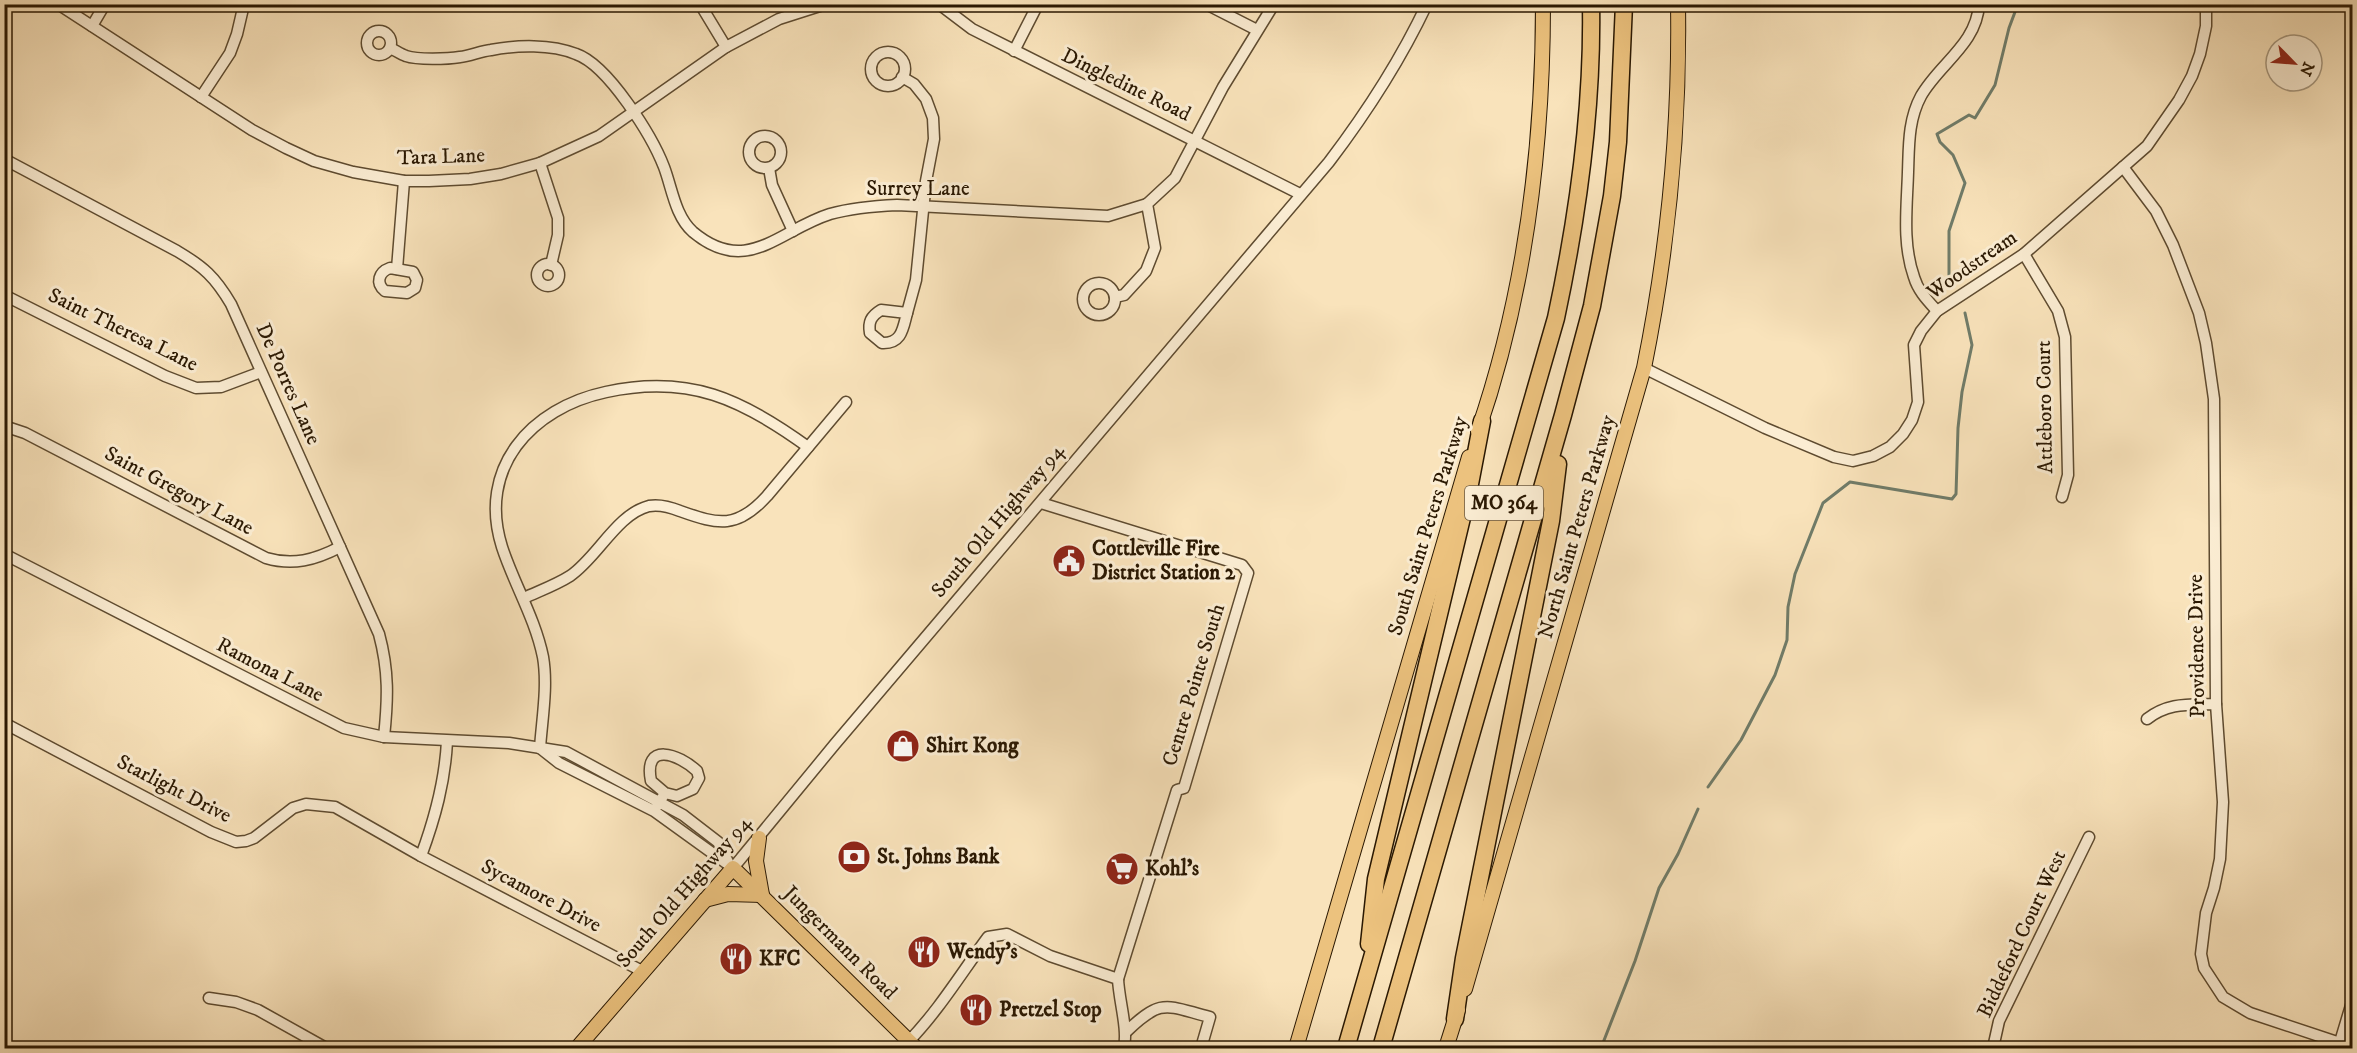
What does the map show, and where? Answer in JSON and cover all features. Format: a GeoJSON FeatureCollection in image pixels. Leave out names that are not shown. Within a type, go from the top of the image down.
{"type":"FeatureCollection","features":[{"type":"Feature","properties":{"kind":"highway","name":"MO 364"},"geometry":{"type":"LineString","coordinates":[[1347,1048],[1556,318],[1572,237],[1583,159],[1590,79],[1591,4]]}},
{"type":"Feature","properties":{"kind":"highway","name":"MO 364"},"geometry":{"type":"LineString","coordinates":[[1381,1048],[1563,415],[1592,306],[1612,196],[1622,87],[1624,4]]}},
{"type":"Feature","properties":{"kind":"highway"},"geometry":{"type":"LineString","coordinates":[[1455,1019],[1464,957],[1551,521],[1563,415]]}},
{"type":"Feature","properties":{"kind":"highway"},"geometry":{"type":"LineString","coordinates":[[1363,993],[1376,879],[1470,484],[1482,421]]}},
{"type":"Feature","properties":{"kind":"main road","name":"South Saint Peters Parkway"},"geometry":{"type":"LineString","coordinates":[[1296,1048],[1458,491],[1482,421],[1508,325],[1529,221],[1540,116],[1543,4]]}},
{"type":"Feature","properties":{"kind":"main road","name":"North Saint Peters Parkway"},"geometry":{"type":"LineString","coordinates":[[1446,1048],[1474,960],[1644,368],[1653,321],[1672,165],[1678,4]]}},
{"type":"Feature","properties":{"kind":"main road"},"geometry":{"type":"LineString","coordinates":[[705,901],[729,894],[762,895],[756,861],[759,838]]}},
{"type":"Feature","properties":{"kind":"main road","name":"Jungermann Road"},"geometry":{"type":"LineString","coordinates":[[731,866],[912,1045]]}},
{"type":"Feature","properties":{"kind":"main road","name":"South Old Highway 94"},"geometry":{"type":"LineString","coordinates":[[577,1048],[705,901],[731,866]]}},
{"type":"Feature","properties":{"kind":"street","name":"Tara Lane"},"geometry":{"type":"LineString","coordinates":[[58,4],[252,130],[314,161],[353,172],[404,181],[470,179],[501,174],[540,163],[599,135],[726,47],[779,20],[826,4]]}},
{"type":"Feature","properties":{"kind":"street"},"geometry":{"type":"LineString","coordinates":[[92,26],[105,4]]}},
{"type":"Feature","properties":{"kind":"street"},"geometry":{"type":"LineString","coordinates":[[201,98],[230,53],[244,4]]}},
{"type":"Feature","properties":{"kind":"street"},"geometry":{"type":"LineString","coordinates":[[700,4],[726,47]]}},
{"type":"Feature","properties":{"kind":"street","name":"Dingledine Road"},"geometry":{"type":"LineString","coordinates":[[939,4],[972,29],[1300,194]]}},
{"type":"Feature","properties":{"kind":"street"},"geometry":{"type":"LineString","coordinates":[[1014,51],[1038,4]]}},
{"type":"Feature","properties":{"kind":"street"},"geometry":{"type":"LineString","coordinates":[[1206,4],[1257,30]]}},
{"type":"Feature","properties":{"kind":"street"},"geometry":{"type":"LineString","coordinates":[[1115,297],[1124,295],[1146,271],[1155,248],[1147,204],[1175,178],[1257,30],[1274,4]]}},
{"type":"Feature","properties":{"kind":"street","name":"South Old Highway 94"},"geometry":{"type":"LineString","coordinates":[[731,866],[759,838],[835,744],[1329,162],[1372,103],[1410,40],[1427,4]]}},
{"type":"Feature","properties":{"kind":"street"},"geometry":{"type":"LineString","coordinates":[[1937,311],[1922,294],[1914,277],[1906,233],[1905,214],[1911,125],[1916,105],[1932,80],[1969,37],[1978,16],[1978,4]]}},
{"type":"Feature","properties":{"kind":"street","name":"Woodstream"},"geometry":{"type":"LineString","coordinates":[[1644,368],[1765,428],[1834,457],[1853,461],[1873,456],[1890,447],[1903,434],[1912,420],[1918,402],[1919,389],[1914,345],[1921,331],[1937,311],[2024,254],[2147,146],[2179,100],[2200,54],[2206,26],[2206,4]]}},
{"type":"Feature","properties":{"kind":"street","name":"Surrey Lane"},"geometry":{"type":"LineString","coordinates":[[390,48],[407,57],[430,58],[459,58],[510,47],[555,49],[576,54],[598,68],[613,83],[663,164],[679,214],[692,231],[709,243],[727,250],[747,251],[770,245],[793,231],[830,214],[869,207],[922,206],[1108,216],[1147,204]]}},
{"type":"Feature","properties":{"kind":"street"},"geometry":{"type":"LineString","coordinates":[[902,77],[914,84],[926,99],[933,118],[934,140],[922,206],[916,280],[907,313]]}},
{"type":"Feature","properties":{"kind":"street","name":"De Porres Lane"},"geometry":{"type":"LineString","coordinates":[[4,159],[202,265],[218,282],[231,304],[379,634],[386,659],[388,686],[384,737]]}},
{"type":"Feature","properties":{"kind":"street"},"geometry":{"type":"LineString","coordinates":[[540,163],[558,218],[558,235],[551,265]]}},
{"type":"Feature","properties":{"kind":"street","name":"Providence Drive"},"geometry":{"type":"LineString","coordinates":[[2122,166],[2156,211],[2173,245],[2199,313],[2214,399],[2216,704],[2222,776],[2222,837],[2217,878],[2202,933],[2201,954],[2204,968],[2223,997],[2235,1006],[2352,1047]]}},
{"type":"Feature","properties":{"kind":"street"},"geometry":{"type":"LineString","coordinates":[[769,168],[772,185],[793,231]]}},
{"type":"Feature","properties":{"kind":"street"},"geometry":{"type":"LineString","coordinates":[[397,269],[404,181]]}},
{"type":"Feature","properties":{"kind":"street","name":"Attleboro Court"},"geometry":{"type":"LineString","coordinates":[[2024,254],[2058,311],[2065,337],[2068,475],[2062,496]]}},
{"type":"Feature","properties":{"kind":"street","name":"Saint Theresa Lane"},"geometry":{"type":"LineString","coordinates":[[4,295],[165,376],[196,388],[221,387],[261,372]]}},
{"type":"Feature","properties":{"kind":"street"},"geometry":{"type":"LineString","coordinates":[[540,748],[545,679],[543,657],[524,598],[502,547],[495,509],[498,480],[513,449],[522,437],[556,411],[582,399],[640,387],[678,387],[720,396],[749,408],[808,447]]}},
{"type":"Feature","properties":{"kind":"street"},"geometry":{"type":"LineString","coordinates":[[524,598],[569,576],[586,562],[635,511],[651,506],[667,506],[715,522],[742,518],[754,510],[846,402]]}},
{"type":"Feature","properties":{"kind":"street","name":"Saint Gregory Lane"},"geometry":{"type":"LineString","coordinates":[[4,426],[25,433],[266,558],[279,562],[302,562],[340,547]]}},
{"type":"Feature","properties":{"kind":"street","name":"Centre Pointe South"},"geometry":{"type":"LineString","coordinates":[[1041,503],[1242,565],[1248,573],[1184,788],[1177,790],[1118,980],[1119,1004],[1126,1032],[1124,1048]]}},
{"type":"Feature","properties":{"kind":"street","name":"Ramona Lane"},"geometry":{"type":"LineString","coordinates":[[4,554],[330,722],[359,732],[384,737],[509,743],[566,752],[659,802],[717,858],[731,866]]}},
{"type":"Feature","properties":{"kind":"street"},"geometry":{"type":"LineString","coordinates":[[2147,719],[2159,710],[2176,705],[2216,704]]}},
{"type":"Feature","properties":{"kind":"street","name":"Starlight Drive"},"geometry":{"type":"LineString","coordinates":[[4,723],[211,832],[236,842],[254,838],[293,808],[306,804],[319,804],[335,807],[421,856]]}},
{"type":"Feature","properties":{"kind":"street"},"geometry":{"type":"LineString","coordinates":[[421,856],[440,802],[446,772],[447,741]]}},
{"type":"Feature","properties":{"kind":"street","name":"Ramona Lane"},"geometry":{"type":"LineString","coordinates":[[540,748],[559,763],[588,777],[659,802]]}},
{"type":"Feature","properties":{"kind":"street"},"geometry":{"type":"LineString","coordinates":[[660,754],[673,756],[697,771],[699,778],[697,784],[688,793],[659,802],[649,772],[654,757],[660,754]]}},
{"type":"Feature","properties":{"kind":"street"},"geometry":{"type":"LineString","coordinates":[[588,777],[594,766]]}},
{"type":"Feature","properties":{"kind":"street","name":"Biddeford Court West"},"geometry":{"type":"LineString","coordinates":[[1993,1048],[1999,1021],[2089,837]]}},
{"type":"Feature","properties":{"kind":"street","name":"Sycamore Drive"},"geometry":{"type":"LineString","coordinates":[[421,856],[642,971]]}},
{"type":"Feature","properties":{"kind":"street"},"geometry":{"type":"LineString","coordinates":[[912,1045],[965,966],[988,937],[1007,934],[1050,956],[1118,980]]}},
{"type":"Feature","properties":{"kind":"street"},"geometry":{"type":"LineString","coordinates":[[209,998],[236,1002],[258,1010],[326,1048]]}},
{"type":"Feature","properties":{"kind":"street"},"geometry":{"type":"LineString","coordinates":[[2340,1042],[2352,1002]]}},
{"type":"Feature","properties":{"kind":"street"},"geometry":{"type":"LineString","coordinates":[[1126,1032],[1157,1007],[1167,1006],[1210,1017],[1201,1048]]}},
{"type":"Feature","properties":{"kind":"waterway"},"geometry":{"type":"LineString","coordinates":[[1949,285],[1949,231],[1965,183],[1953,155],[1940,142],[1937,134],[1969,115],[1975,118],[1995,85],[2009,28],[2018,4]]}},
{"type":"Feature","properties":{"kind":"waterway"},"geometry":{"type":"LineString","coordinates":[[1708,787],[1741,740],[1775,675],[1787,640],[1788,607],[1795,574],[1823,503],[1850,482],[1952,499],[1956,494],[1958,428],[1962,392],[1972,345],[1965,313]]}},
{"type":"Feature","properties":{"kind":"waterway"},"geometry":{"type":"LineString","coordinates":[[1601,1048],[1635,961],[1659,888],[1678,854],[1698,809]]}},
{"type":"Feature","properties":{"kind":"place","name":"Cottleville Fire District Station 2"},"geometry":{"type":"Point","coordinates":[1069,561]}},
{"type":"Feature","properties":{"kind":"place","name":"Shirt Kong"},"geometry":{"type":"Point","coordinates":[903,746]}},
{"type":"Feature","properties":{"kind":"place","name":"St. Johns Bank"},"geometry":{"type":"Point","coordinates":[854,857]}},
{"type":"Feature","properties":{"kind":"place","name":"Kohl's"},"geometry":{"type":"Point","coordinates":[1122,869]}},
{"type":"Feature","properties":{"kind":"place","name":"Wendy's"},"geometry":{"type":"Point","coordinates":[924,952]}},
{"type":"Feature","properties":{"kind":"place","name":"KFC"},"geometry":{"type":"Point","coordinates":[736,959]}},
{"type":"Feature","properties":{"kind":"place","name":"Pretzel Stop"},"geometry":{"type":"Point","coordinates":[976,1010]}}]}
